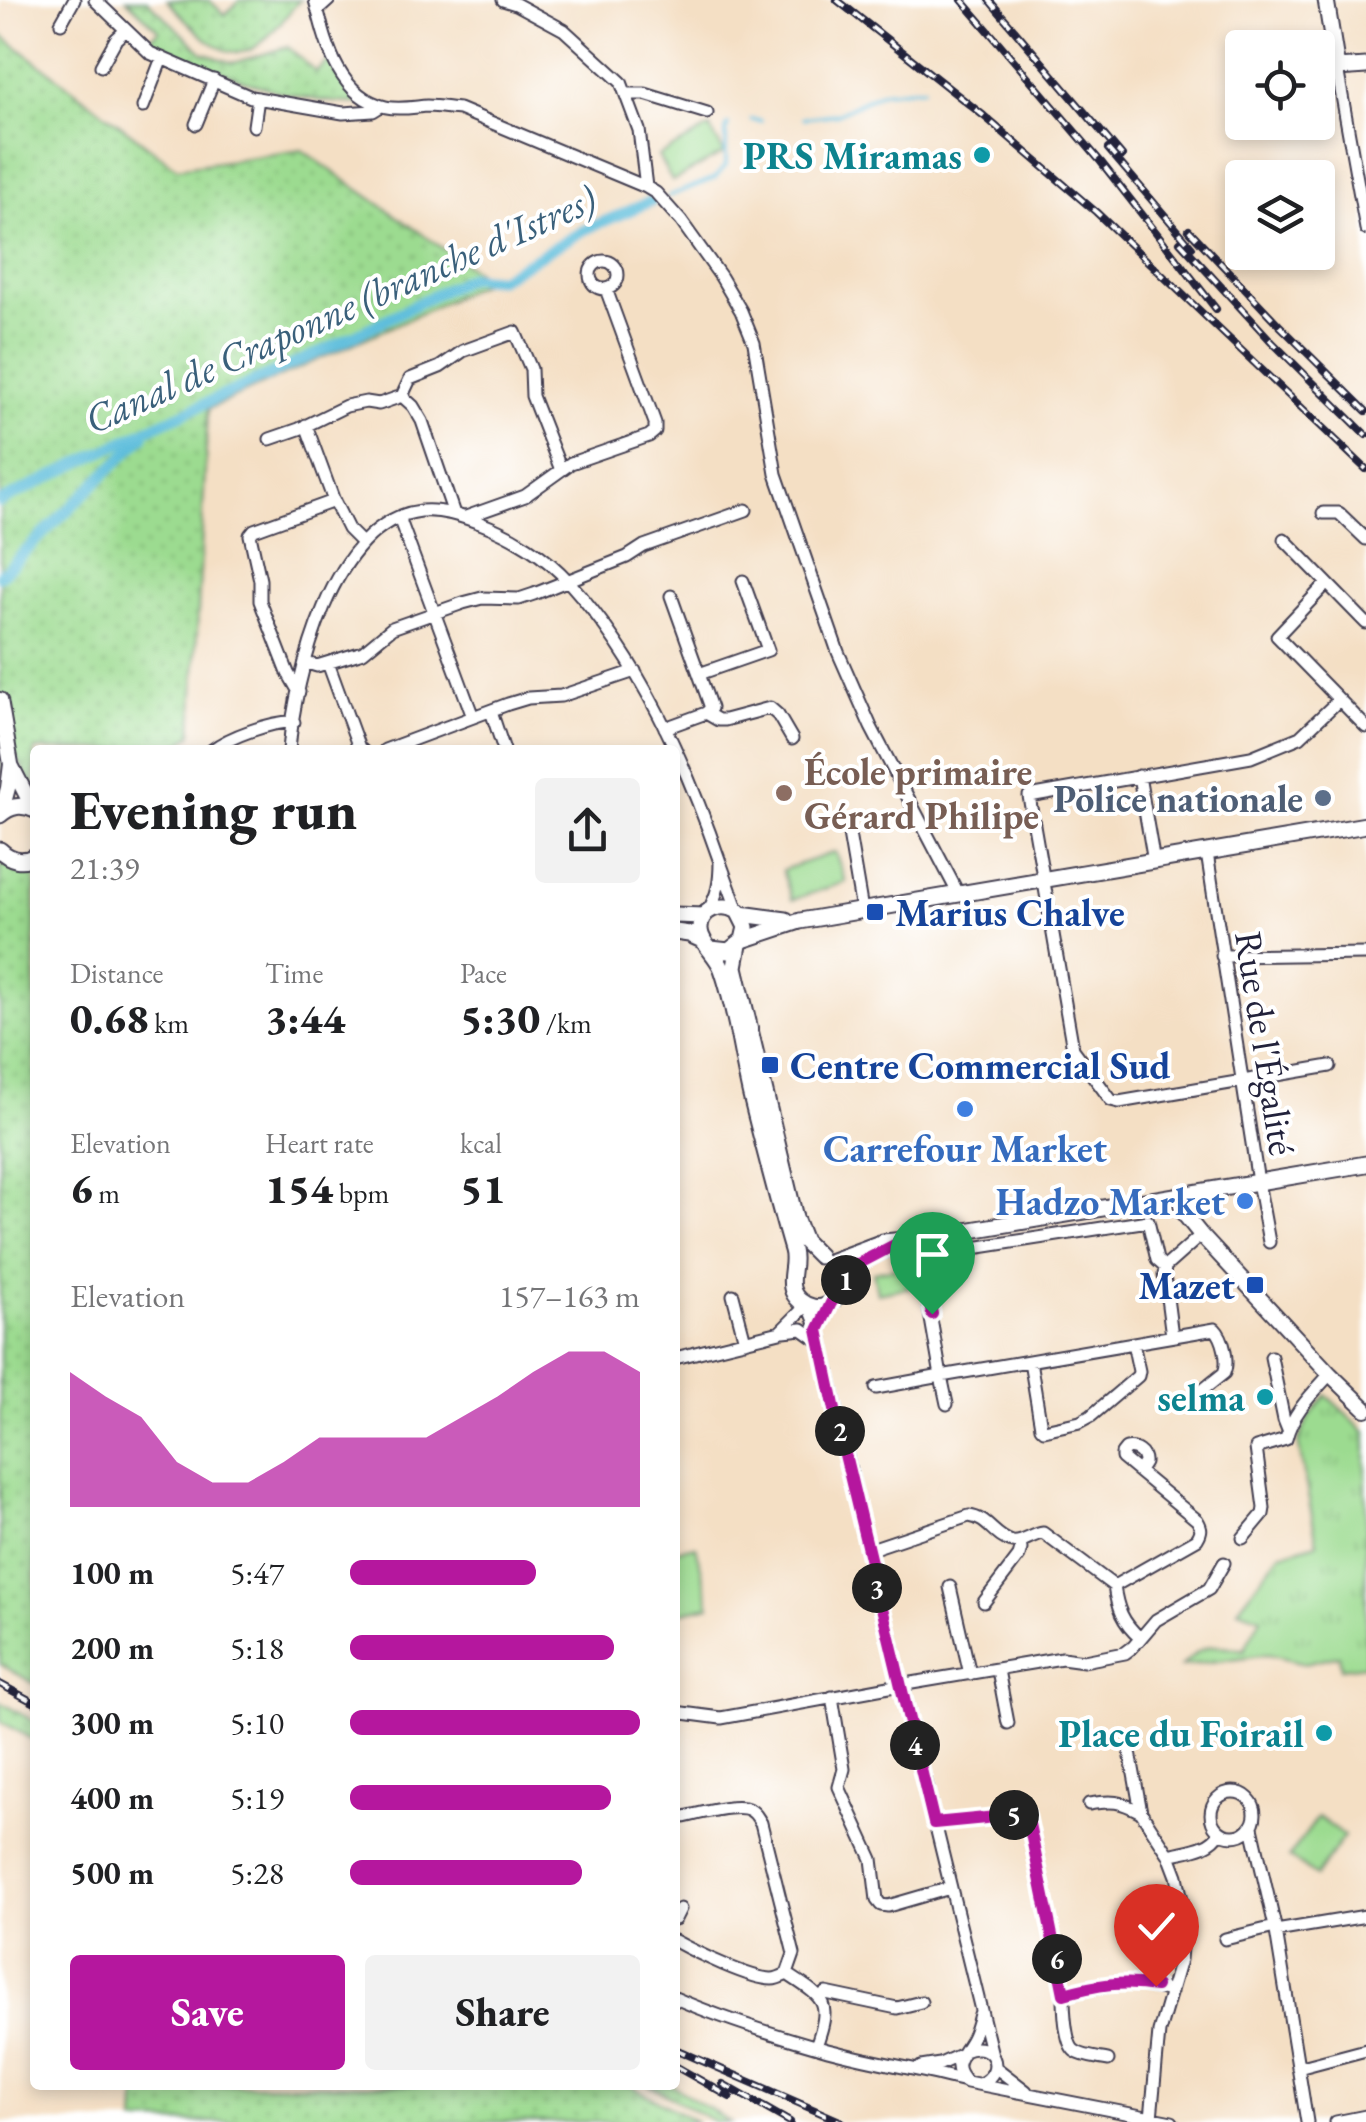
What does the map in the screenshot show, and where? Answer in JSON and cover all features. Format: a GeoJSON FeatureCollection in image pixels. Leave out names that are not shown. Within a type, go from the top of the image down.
{"type":"FeatureCollection","features":[{"type":"Feature","properties":{"kind":"main road"},"geometry":{"type":"LineString","coordinates":[[1326,0],[1332,30]]}},
{"type":"Feature","properties":{"kind":"main road"},"geometry":{"type":"LineString","coordinates":[[1335,40],[1362,70]]}},
{"type":"Feature","properties":{"kind":"main road"},"geometry":{"type":"LineString","coordinates":[[1335,50],[1338,68],[1362,70]]}},
{"type":"Feature","properties":{"kind":"main road"},"geometry":{"type":"LineString","coordinates":[[0,814],[16,806],[30,808]]}},
{"type":"Feature","properties":{"kind":"main road"},"geometry":{"type":"LineString","coordinates":[[680,934],[729,951],[800,921],[1366,825]]}},
{"type":"Feature","properties":{"kind":"main road"},"geometry":{"type":"LineString","coordinates":[[0,850],[12,859],[30,858]]}},
{"type":"Feature","properties":{"kind":"main road"},"geometry":{"type":"LineString","coordinates":[[680,915],[706,914],[723,906],[739,913],[800,921]]}},
{"type":"Feature","properties":{"kind":"main road"},"geometry":{"type":"LineString","coordinates":[[739,913],[746,927],[735,967],[795,1218],[804,1241],[840,1272],[842,1286]]}},
{"type":"Feature","properties":{"kind":"main road"},"geometry":{"type":"LineString","coordinates":[[706,914],[700,928],[722,969],[793,1253],[791,1285],[804,1302],[818,1308],[831,1303],[858,1264],[900,1242]]}},
{"type":"Feature","properties":{"kind":"main road"},"geometry":{"type":"LineString","coordinates":[[793,1271],[801,1261],[868,1246],[1366,1164]]}},
{"type":"Feature","properties":{"kind":"street"},"geometry":{"type":"LineString","coordinates":[[61,23],[74,0]]}},
{"type":"Feature","properties":{"kind":"street"},"geometry":{"type":"LineString","coordinates":[[95,0],[150,52],[258,98],[343,114],[373,111],[381,106]]}},
{"type":"Feature","properties":{"kind":"street"},"geometry":{"type":"LineString","coordinates":[[329,0],[316,5],[338,74],[368,101],[389,108],[458,109],[646,187],[680,221],[721,277],[754,343],[776,474],[838,652],[871,727],[959,894]]}},
{"type":"Feature","properties":{"kind":"street"},"geometry":{"type":"LineString","coordinates":[[503,0],[564,30],[621,82],[639,130],[646,187]]}},
{"type":"Feature","properties":{"kind":"street"},"geometry":{"type":"LineString","coordinates":[[101,66],[126,30]]}},
{"type":"Feature","properties":{"kind":"street"},"geometry":{"type":"LineString","coordinates":[[142,107],[162,58]]}},
{"type":"Feature","properties":{"kind":"street"},"geometry":{"type":"LineString","coordinates":[[1338,68],[1366,229]]}},
{"type":"Feature","properties":{"kind":"street"},"geometry":{"type":"LineString","coordinates":[[196,124],[214,80]]}},
{"type":"Feature","properties":{"kind":"street"},"geometry":{"type":"LineString","coordinates":[[626,94],[646,94],[707,114]]}},
{"type":"Feature","properties":{"kind":"street"},"geometry":{"type":"LineString","coordinates":[[254,126],[258,98]]}},
{"type":"Feature","properties":{"kind":"street"},"geometry":{"type":"LineString","coordinates":[[460,516],[525,496],[571,464],[655,431],[606,289]]}},
{"type":"Feature","properties":{"kind":"street"},"geometry":{"type":"LineString","coordinates":[[270,439],[346,406],[379,404],[402,396],[410,379],[440,367],[463,351],[515,332],[531,369],[532,396],[560,470]]}},
{"type":"Feature","properties":{"kind":"street"},"geometry":{"type":"LineString","coordinates":[[402,396],[422,421],[460,516]]}},
{"type":"Feature","properties":{"kind":"street"},"geometry":{"type":"LineString","coordinates":[[306,425],[334,501],[348,529],[362,543]]}},
{"type":"Feature","properties":{"kind":"street"},"geometry":{"type":"LineString","coordinates":[[299,692],[260,601],[260,580],[250,536],[254,530],[334,501]]}},
{"type":"Feature","properties":{"kind":"street"},"geometry":{"type":"LineString","coordinates":[[306,663],[317,666],[364,652],[392,628],[482,598],[518,599],[627,558],[644,546],[746,510]]}},
{"type":"Feature","properties":{"kind":"street"},"geometry":{"type":"LineString","coordinates":[[291,745],[306,663],[327,598],[348,560],[368,537],[401,516],[420,511],[444,512],[490,527],[520,542],[568,580],[635,671],[671,745]]}},
{"type":"Feature","properties":{"kind":"street"},"geometry":{"type":"LineString","coordinates":[[1323,514],[1339,514],[1366,540]]}},
{"type":"Feature","properties":{"kind":"street"},"geometry":{"type":"LineString","coordinates":[[401,516],[473,717]]}},
{"type":"Feature","properties":{"kind":"street"},"geometry":{"type":"LineString","coordinates":[[1284,539],[1366,624]]}},
{"type":"Feature","properties":{"kind":"street"},"geometry":{"type":"LineString","coordinates":[[699,674],[768,650],[743,580]]}},
{"type":"Feature","properties":{"kind":"street"},"geometry":{"type":"LineString","coordinates":[[1327,584],[1278,636],[1366,727]]}},
{"type":"Feature","properties":{"kind":"street"},"geometry":{"type":"LineString","coordinates":[[665,728],[711,708],[671,596]]}},
{"type":"Feature","properties":{"kind":"street"},"geometry":{"type":"LineString","coordinates":[[328,663],[360,745]]}},
{"type":"Feature","properties":{"kind":"street"},"geometry":{"type":"LineString","coordinates":[[399,745],[528,698],[561,696],[635,671]]}},
{"type":"Feature","properties":{"kind":"street"},"geometry":{"type":"LineString","coordinates":[[0,700],[10,764],[0,814]]}},
{"type":"Feature","properties":{"kind":"street"},"geometry":{"type":"LineString","coordinates":[[1330,1066],[1118,1102],[1111,1100],[1073,1048],[1029,796],[1251,757],[1300,738],[1339,700]]}},
{"type":"Feature","properties":{"kind":"street"},"geometry":{"type":"LineString","coordinates":[[706,713],[726,720],[770,708],[792,739]]}},
{"type":"Feature","properties":{"kind":"street"},"geometry":{"type":"LineString","coordinates":[[491,710],[502,745]]}},
{"type":"Feature","properties":{"kind":"street"},"geometry":{"type":"LineString","coordinates":[[220,745],[275,723],[294,722]]}},
{"type":"Feature","properties":{"kind":"street"},"geometry":{"type":"LineString","coordinates":[[10,764],[30,802]]}},
{"type":"Feature","properties":{"kind":"street"},"geometry":{"type":"LineString","coordinates":[[680,768],[739,913]]}},
{"type":"Feature","properties":{"kind":"street"},"geometry":{"type":"LineString","coordinates":[[1139,776],[1154,862]]}},
{"type":"Feature","properties":{"kind":"street"},"geometry":{"type":"LineString","coordinates":[[849,834],[862,910]]}},
{"type":"Feature","properties":{"kind":"street","name":"Rue de l'Égalité"},"geometry":{"type":"LineString","coordinates":[[1206,853],[1269,1242]]}},
{"type":"Feature","properties":{"kind":"street"},"geometry":{"type":"LineString","coordinates":[[706,914],[720,884],[720,862]]}},
{"type":"Feature","properties":{"kind":"street"},"geometry":{"type":"LineString","coordinates":[[1222,956],[1366,954]]}},
{"type":"Feature","properties":{"kind":"street"},"geometry":{"type":"LineString","coordinates":[[1178,1195],[1184,1214],[1200,1234],[1366,1409]]}},
{"type":"Feature","properties":{"kind":"street"},"geometry":{"type":"LineString","coordinates":[[922,1256],[1148,1221],[1157,1260],[1165,1267]]}},
{"type":"Feature","properties":{"kind":"street"},"geometry":{"type":"LineString","coordinates":[[1172,1336],[1165,1267],[1200,1234]]}},
{"type":"Feature","properties":{"kind":"street"},"geometry":{"type":"LineString","coordinates":[[917,1239],[947,1404]]}},
{"type":"Feature","properties":{"kind":"street"},"geometry":{"type":"LineString","coordinates":[[733,1295],[746,1341]]}},
{"type":"Feature","properties":{"kind":"street"},"geometry":{"type":"LineString","coordinates":[[780,1332],[804,1302]]}},
{"type":"Feature","properties":{"kind":"street"},"geometry":{"type":"LineString","coordinates":[[804,1302],[819,1336],[900,1685],[982,2010],[993,2061],[990,2078],[980,2084]]}},
{"type":"Feature","properties":{"kind":"street"},"geometry":{"type":"LineString","coordinates":[[819,1336],[831,1303]]}},
{"type":"Feature","properties":{"kind":"street"},"geometry":{"type":"LineString","coordinates":[[680,1357],[793,1328],[819,1336]]}},
{"type":"Feature","properties":{"kind":"street"},"geometry":{"type":"LineString","coordinates":[[876,1388],[1215,1329],[1220,1334],[1227,1368],[1194,1398]]}},
{"type":"Feature","properties":{"kind":"street"},"geometry":{"type":"LineString","coordinates":[[1030,1361],[1044,1430],[1091,1416],[1138,1376],[1133,1343]]}},
{"type":"Feature","properties":{"kind":"street"},"geometry":{"type":"LineString","coordinates":[[1271,1357],[1288,1430]]}},
{"type":"Feature","properties":{"kind":"street"},"geometry":{"type":"LineString","coordinates":[[1243,1538],[1264,1508],[1256,1448],[1286,1440],[1298,1411],[1330,1374]]}},
{"type":"Feature","properties":{"kind":"street"},"geometry":{"type":"LineString","coordinates":[[1114,1586],[1197,1539],[1201,1533],[1197,1520],[1139,1471]]}},
{"type":"Feature","properties":{"kind":"street"},"geometry":{"type":"LineString","coordinates":[[868,1550],[969,1516],[980,1517],[1006,1540],[1020,1542],[1043,1533],[1114,1586],[1116,1604],[1140,1638]]}},
{"type":"Feature","properties":{"kind":"street"},"geometry":{"type":"LineString","coordinates":[[984,1602],[1018,1556],[1020,1542]]}},
{"type":"Feature","properties":{"kind":"street"},"geometry":{"type":"LineString","coordinates":[[680,1713],[721,1718],[1062,1658],[1084,1661],[1124,1653],[1156,1620],[1209,1589],[1224,1563]]}},
{"type":"Feature","properties":{"kind":"street"},"geometry":{"type":"LineString","coordinates":[[950,1588],[970,1674]]}},
{"type":"Feature","properties":{"kind":"street"},"geometry":{"type":"LineString","coordinates":[[998,1670],[1008,1722]]}},
{"type":"Feature","properties":{"kind":"street"},"geometry":{"type":"LineString","coordinates":[[832,1697],[844,1768],[839,1787],[872,1859],[877,1900],[881,1906],[888,1906],[950,1888]]}},
{"type":"Feature","properties":{"kind":"street"},"geometry":{"type":"LineString","coordinates":[[1130,1752],[1141,1812],[1169,1855],[1182,1900],[1180,1960],[1159,2032],[1151,2118]]}},
{"type":"Feature","properties":{"kind":"street"},"geometry":{"type":"LineString","coordinates":[[1252,1826],[1234,1836],[1220,1832],[1212,1820],[1213,1806],[1229,1793],[1244,1795],[1254,1806],[1252,1826],[1276,1929],[1308,2122]]}},
{"type":"Feature","properties":{"kind":"street"},"geometry":{"type":"LineString","coordinates":[[1088,1804],[1111,1800],[1141,1812]]}},
{"type":"Feature","properties":{"kind":"street"},"geometry":{"type":"LineString","coordinates":[[680,1818],[735,1807],[754,1813],[761,1823],[794,1954],[787,1974],[774,1979],[759,1977],[680,1944]]}},
{"type":"Feature","properties":{"kind":"street"},"geometry":{"type":"LineString","coordinates":[[934,1823],[1027,1814],[1064,1994],[1071,2048],[1108,2060]]}},
{"type":"Feature","properties":{"kind":"street"},"geometry":{"type":"LineString","coordinates":[[1169,1855],[1210,1844],[1220,1832]]}},
{"type":"Feature","properties":{"kind":"street"},"geometry":{"type":"LineString","coordinates":[[1226,1938],[1366,1916]]}},
{"type":"Feature","properties":{"kind":"street"},"geometry":{"type":"LineString","coordinates":[[787,1974],[820,1998],[826,2010],[816,2046]]}},
{"type":"Feature","properties":{"kind":"street"},"geometry":{"type":"LineString","coordinates":[[1064,1994],[1116,1982],[1135,1982],[1171,1992]]}},
{"type":"Feature","properties":{"kind":"street"},"geometry":{"type":"LineString","coordinates":[[820,1998],[826,1992],[897,2008],[921,2002]]}},
{"type":"Feature","properties":{"kind":"street"},"geometry":{"type":"LineString","coordinates":[[680,2000],[720,2017],[816,2046],[1172,2122]]}},
{"type":"Feature","properties":{"kind":"street"},"geometry":{"type":"LineString","coordinates":[[965,2080],[958,2067],[982,2010]]}},
{"type":"Feature","properties":{"kind":"street"},"geometry":{"type":"LineString","coordinates":[[917,2068],[982,2048],[1030,2093]]}},
{"type":"Feature","properties":{"kind":"street"},"geometry":{"type":"LineString","coordinates":[[1298,2068],[1366,2050]]}},
{"type":"Feature","properties":{"kind":"street"},"geometry":{"type":"LineString","coordinates":[[1336,2122],[1366,2116]]}},
{"type":"Feature","properties":{"kind":"green space"},"geometry":{"type":"Polygon","coordinates":[[[127,0],[147,0],[203,53],[233,63],[288,47],[316,72],[330,59],[367,103],[284,93],[179,54],[148,40],[159,30],[127,0]]]}},
{"type":"Feature","properties":{"kind":"green space"},"geometry":{"type":"Polygon","coordinates":[[[167,0],[209,0],[225,15],[240,0],[300,0],[263,41],[250,50],[238,52],[204,37],[167,0]]]}},
{"type":"Feature","properties":{"kind":"green space"},"geometry":{"type":"Polygon","coordinates":[[[0,34],[177,168],[302,150],[488,280],[208,409],[192,734],[179,745],[30,745],[30,782],[12,749],[4,750],[0,784],[0,34]]]}},
{"type":"Feature","properties":{"kind":"green space"},"geometry":{"type":"Polygon","coordinates":[[[710,128],[724,153],[672,181],[658,156],[710,128]]]}},
{"type":"Feature","properties":{"kind":"green space"},"geometry":{"type":"Polygon","coordinates":[[[835,852],[846,882],[792,900],[782,870],[835,852]]]}},
{"type":"Feature","properties":{"kind":"green space"},"geometry":{"type":"Polygon","coordinates":[[[30,864],[30,1681],[0,1664],[0,866],[30,864]]]}},
{"type":"Feature","properties":{"kind":"green space"},"geometry":{"type":"Polygon","coordinates":[[[905,1266],[910,1287],[877,1293],[873,1272],[905,1266]]]}},
{"type":"Feature","properties":{"kind":"green space"},"geometry":{"type":"Polygon","coordinates":[[[1326,1395],[1366,1432],[1366,1665],[1341,1668],[1339,1655],[1305,1663],[1268,1654],[1182,1666],[1210,1647],[1244,1650],[1261,1617],[1238,1609],[1280,1554],[1317,1543],[1298,1442],[1308,1419],[1326,1395]]]}},
{"type":"Feature","properties":{"kind":"green space"},"geometry":{"type":"Polygon","coordinates":[[[696,1546],[710,1606],[680,1613],[680,1549],[696,1546]]]}},
{"type":"Feature","properties":{"kind":"green space"},"geometry":{"type":"Polygon","coordinates":[[[0,1702],[30,1719],[30,1738],[0,1721],[0,1702]]]}},
{"type":"Feature","properties":{"kind":"green space"},"geometry":{"type":"Polygon","coordinates":[[[1318,1817],[1344,1836],[1316,1876],[1289,1857],[1318,1817]]]}},
{"type":"Feature","properties":{"kind":"green space"},"geometry":{"type":"Polygon","coordinates":[[[137,2090],[638,2090],[697,2122],[135,2122],[137,2090]]]}},
{"type":"Feature","properties":{"kind":"green space"},"geometry":{"type":"Polygon","coordinates":[[[658,2090],[680,2090],[730,2122],[715,2122],[658,2090]]]}},
{"type":"Feature","properties":{"kind":"waterway","name":"Canal de Craponne (branche d'Istres)"},"geometry":{"type":"LineString","coordinates":[[803,118],[837,114],[882,92],[923,88]]}},
{"type":"Feature","properties":{"kind":"waterway","name":"Canal de Craponne (branche d'Istres)"},"geometry":{"type":"LineString","coordinates":[[751,120],[761,121]]}},
{"type":"Feature","properties":{"kind":"waterway","name":"Canal de Craponne (branche d'Istres)"},"geometry":{"type":"LineString","coordinates":[[669,196],[715,178],[726,165],[728,125]]}},
{"type":"Feature","properties":{"kind":"waterway","name":"Canal de Craponne (branche d'Istres)"},"geometry":{"type":"LineString","coordinates":[[0,502],[155,426],[340,343],[469,277],[499,279],[584,230],[652,201]]}},
{"type":"Feature","properties":{"kind":"waterway"},"geometry":{"type":"LineString","coordinates":[[0,576],[144,436]]}},
{"type":"Feature","properties":{"kind":"railway"},"geometry":{"type":"LineString","coordinates":[[837,0],[984,116],[1096,212],[1366,469]]}},
{"type":"Feature","properties":{"kind":"railway"},"geometry":{"type":"LineString","coordinates":[[962,0],[1101,162],[1216,309]]}},
{"type":"Feature","properties":{"kind":"railway"},"geometry":{"type":"LineString","coordinates":[[989,0],[1122,156]]}},
{"type":"Feature","properties":{"kind":"railway"},"geometry":{"type":"LineString","coordinates":[[1108,149],[1192,247]]}},
{"type":"Feature","properties":{"kind":"railway"},"geometry":{"type":"LineString","coordinates":[[1189,230],[1366,411]]}},
{"type":"Feature","properties":{"kind":"railway"},"geometry":{"type":"LineString","coordinates":[[1180,242],[1272,342],[1366,435]]}},
{"type":"Feature","properties":{"kind":"railway"},"geometry":{"type":"LineString","coordinates":[[0,1684],[30,1700]]}},
{"type":"Feature","properties":{"kind":"railway"},"geometry":{"type":"LineString","coordinates":[[680,2051],[842,2122]]}},
{"type":"Feature","properties":{"kind":"railway"},"geometry":{"type":"LineString","coordinates":[[680,2069],[730,2097]]}},
{"type":"Feature","properties":{"kind":"railway"},"geometry":{"type":"LineString","coordinates":[[723,2084],[790,2122]]}},
{"type":"Feature","properties":{"kind":"place","name":"PRS Miramas"},"geometry":{"type":"Point","coordinates":[982,155]}},
{"type":"Feature","properties":{"kind":"place","name":"École primaire Gérard Philipe"},"geometry":{"type":"Point","coordinates":[784,793]}},
{"type":"Feature","properties":{"kind":"place","name":"Police nationale"},"geometry":{"type":"Point","coordinates":[1323,798]}},
{"type":"Feature","properties":{"kind":"place","name":"Marius Chalve"},"geometry":{"type":"Point","coordinates":[875,912]}},
{"type":"Feature","properties":{"kind":"place","name":"Centre Commercial Sud"},"geometry":{"type":"Point","coordinates":[770,1065]}},
{"type":"Feature","properties":{"kind":"place","name":"Carrefour Market"},"geometry":{"type":"Point","coordinates":[965,1109]}},
{"type":"Feature","properties":{"kind":"place","name":"Hadzo Market"},"geometry":{"type":"Point","coordinates":[1245,1201]}},
{"type":"Feature","properties":{"kind":"place","name":"Mazet"},"geometry":{"type":"Point","coordinates":[1255,1285]}},
{"type":"Feature","properties":{"kind":"place","name":"selma"},"geometry":{"type":"Point","coordinates":[1265,1397]}},
{"type":"Feature","properties":{"kind":"place","name":"Place du Foirail"},"geometry":{"type":"Point","coordinates":[1324,1733]}},
{"type":"Feature","properties":{"kind":"route"},"geometry":{"type":"LineString","coordinates":[[932,1314],[917,1239],[900,1242],[858,1264],[818,1330],[934,1823],[1027,1814],[1064,1994],[1116,1982],[1156,1986]]}}]}
